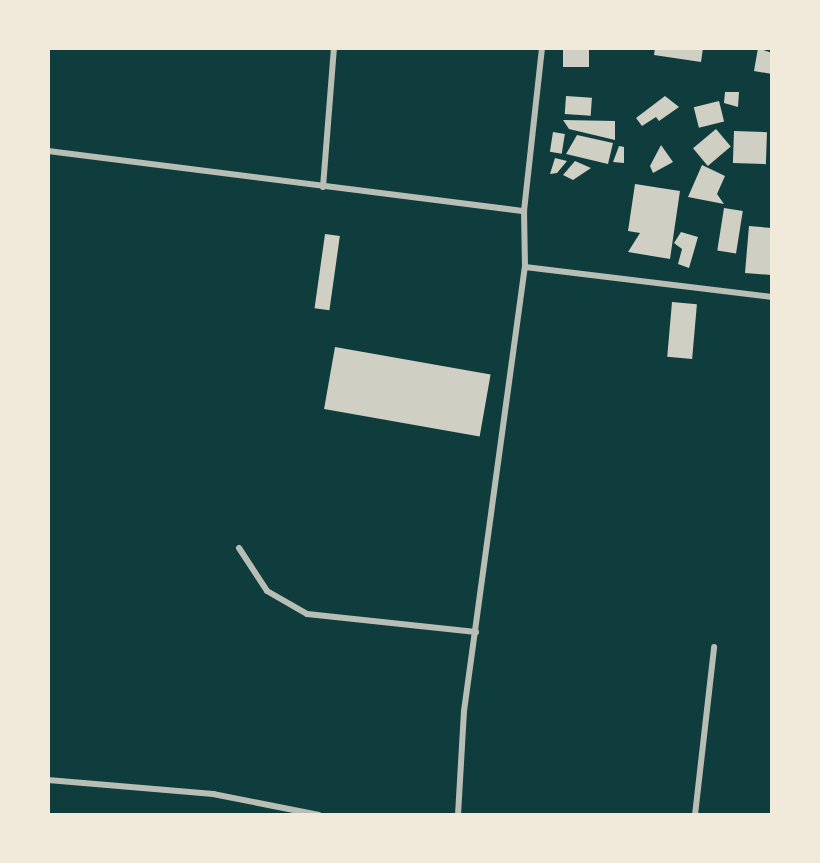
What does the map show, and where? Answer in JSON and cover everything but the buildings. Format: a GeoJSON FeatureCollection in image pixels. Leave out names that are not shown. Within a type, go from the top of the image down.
{"type":"FeatureCollection","features":[{"type":"Feature","properties":{"kind":"street"},"geometry":{"type":"LineString","coordinates":[[322,186],[334,48]]}},
{"type":"Feature","properties":{"kind":"street"},"geometry":{"type":"LineString","coordinates":[[458,815],[464,711],[525,267],[524,211],[542,48]]}},
{"type":"Feature","properties":{"kind":"street"},"geometry":{"type":"LineString","coordinates":[[48,151],[524,211]]}},
{"type":"Feature","properties":{"kind":"street"},"geometry":{"type":"LineString","coordinates":[[525,267],[772,297]]}},
{"type":"Feature","properties":{"kind":"street"},"geometry":{"type":"LineString","coordinates":[[238,548],[267,591],[307,614],[476,632]]}},
{"type":"Feature","properties":{"kind":"street"},"geometry":{"type":"LineString","coordinates":[[695,815],[714,646]]}},
{"type":"Feature","properties":{"kind":"street"},"geometry":{"type":"LineString","coordinates":[[48,780],[213,794],[319,815]]}}]}
